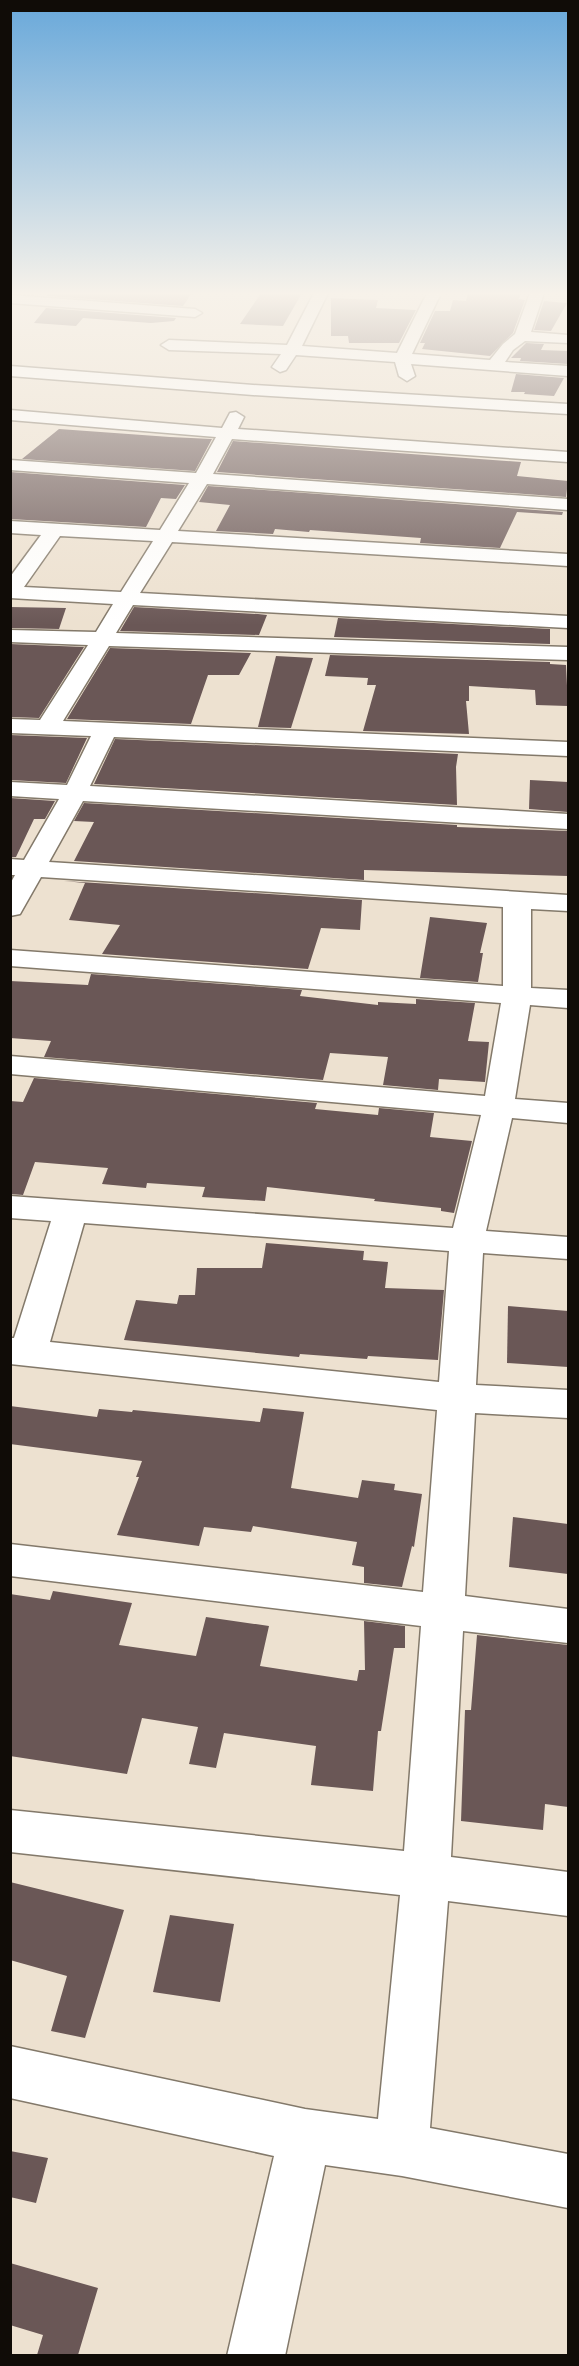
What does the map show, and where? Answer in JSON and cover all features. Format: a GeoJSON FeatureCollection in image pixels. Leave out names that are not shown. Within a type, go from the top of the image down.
{"type":"FeatureCollection","features":[{"type":"Feature","properties":{"kind":"street"},"geometry":{"type":"LineString","coordinates":[[46,728],[201,479],[226,433],[248,403]]}},
{"type":"Feature","properties":{"kind":"street"},"geometry":{"type":"LineString","coordinates":[[482,403],[568,409]]}},
{"type":"Feature","properties":{"kind":"street"},"geometry":{"type":"LineString","coordinates":[[10,415],[568,457]]}},
{"type":"Feature","properties":{"kind":"street"},"geometry":{"type":"LineString","coordinates":[[10,465],[568,505]]}},
{"type":"Feature","properties":{"kind":"street"},"geometry":{"type":"LineString","coordinates":[[10,527],[568,560]]}},
{"type":"Feature","properties":{"kind":"street"},"geometry":{"type":"LineString","coordinates":[[54,530],[10,592],[568,622]]}},
{"type":"Feature","properties":{"kind":"street"},"geometry":{"type":"LineString","coordinates":[[312,645],[321,610]]}},
{"type":"Feature","properties":{"kind":"street"},"geometry":{"type":"LineString","coordinates":[[10,636],[568,654]]}},
{"type":"Feature","properties":{"kind":"street"},"geometry":{"type":"LineString","coordinates":[[10,726],[568,749]]}},
{"type":"Feature","properties":{"kind":"street"},"geometry":{"type":"LineString","coordinates":[[10,908],[21,867],[75,794],[105,731]]}},
{"type":"Feature","properties":{"kind":"street"},"geometry":{"type":"LineString","coordinates":[[10,789],[568,822]]}},
{"type":"Feature","properties":{"kind":"street"},"geometry":{"type":"LineString","coordinates":[[21,867],[568,903]]}},
{"type":"Feature","properties":{"kind":"street"},"geometry":{"type":"LineString","coordinates":[[402,2149],[426,1876],[467,1240],[498,1109],[517,996],[517,900]]}},
{"type":"Feature","properties":{"kind":"street"},"geometry":{"type":"LineString","coordinates":[[10,958],[568,999]]}},
{"type":"Feature","properties":{"kind":"street"},"geometry":{"type":"LineString","coordinates":[[10,1065],[498,1109],[568,1113]]}},
{"type":"Feature","properties":{"kind":"street"},"geometry":{"type":"LineString","coordinates":[[10,1207],[568,1248]]}},
{"type":"Feature","properties":{"kind":"street"},"geometry":{"type":"LineString","coordinates":[[70,1211],[19,1352],[458,1398],[568,1404]]}},
{"type":"Feature","properties":{"kind":"street"},"geometry":{"type":"LineString","coordinates":[[10,1560],[568,1626]]}},
{"type":"Feature","properties":{"kind":"street"},"geometry":{"type":"LineString","coordinates":[[10,1831],[426,1876],[568,1894]]}},
{"type":"Feature","properties":{"kind":"street"},"geometry":{"type":"LineString","coordinates":[[10,2072],[305,2136],[402,2149],[568,2181]]}},
{"type":"Feature","properties":{"kind":"street"},"geometry":{"type":"LineString","coordinates":[[256,2355],[305,2136]]}},
{"type":"Feature","properties":{"kind":"building"},"geometry":{"type":"Polygon","coordinates":[[[59,429],[212,439],[195,471],[22,459],[59,429]]]}},
{"type":"Feature","properties":{"kind":"building"},"geometry":{"type":"Polygon","coordinates":[[[233,441],[521,462],[517,476],[568,481],[566,497],[217,472],[233,441]]]}},
{"type":"Feature","properties":{"kind":"building"},"geometry":{"type":"Polygon","coordinates":[[[10,472],[185,485],[176,499],[161,498],[146,527],[10,519],[10,472]]]}},
{"type":"Feature","properties":{"kind":"building"},"geometry":{"type":"Polygon","coordinates":[[[208,486],[563,512],[562,515],[517,512],[500,548],[420,543],[421,538],[310,530],[309,532],[275,529],[273,534],[216,531],[230,505],[199,502],[208,486]]]}},
{"type":"Feature","properties":{"kind":"building"},"geometry":{"type":"Polygon","coordinates":[[[10,607],[66,608],[59,629],[10,628],[10,607]]]}},
{"type":"Feature","properties":{"kind":"building"},"geometry":{"type":"Polygon","coordinates":[[[134,607],[267,615],[259,635],[120,631],[134,607]]]}},
{"type":"Feature","properties":{"kind":"building"},"geometry":{"type":"Polygon","coordinates":[[[338,618],[550,629],[550,644],[334,637],[338,618]]]}},
{"type":"Feature","properties":{"kind":"building"},"geometry":{"type":"Polygon","coordinates":[[[10,644],[84,647],[39,718],[10,717],[10,644]]]}},
{"type":"Feature","properties":{"kind":"building"},"geometry":{"type":"Polygon","coordinates":[[[110,648],[251,653],[239,675],[208,675],[191,724],[67,719],[110,648]]]}},
{"type":"Feature","properties":{"kind":"building"},"geometry":{"type":"Polygon","coordinates":[[[330,655],[550,662],[550,664],[566,665],[568,706],[536,705],[535,690],[469,686],[469,701],[466,701],[469,734],[363,731],[376,685],[367,685],[368,678],[325,676],[330,655]]]}},
{"type":"Feature","properties":{"kind":"building"},"geometry":{"type":"Polygon","coordinates":[[[276,656],[313,658],[291,728],[258,727],[276,656]]]}},
{"type":"Feature","properties":{"kind":"building"},"geometry":{"type":"Polygon","coordinates":[[[10,735],[87,738],[66,783],[10,780],[10,735]]]}},
{"type":"Feature","properties":{"kind":"building"},"geometry":{"type":"Polygon","coordinates":[[[115,739],[458,754],[457,805],[94,784],[115,739]]]}},
{"type":"Feature","properties":{"kind":"building"},"geometry":{"type":"Polygon","coordinates":[[[530,780],[568,782],[568,812],[529,809],[530,780]]]}},
{"type":"Feature","properties":{"kind":"building"},"geometry":{"type":"Polygon","coordinates":[[[10,798],[55,801],[45,819],[34,819],[16,857],[10,857],[10,798]]]}},
{"type":"Feature","properties":{"kind":"building"},"geometry":{"type":"Polygon","coordinates":[[[84,803],[457,825],[457,827],[568,831],[568,876],[364,870],[364,880],[74,861],[94,822],[74,821],[84,803]]]}},
{"type":"Feature","properties":{"kind":"building"},"geometry":{"type":"Polygon","coordinates":[[[64,881],[362,900],[360,930],[321,928],[308,969],[102,954],[120,925],[69,920],[85,883],[64,881]]]}},
{"type":"Feature","properties":{"kind":"building"},"geometry":{"type":"Polygon","coordinates":[[[430,917],[487,923],[480,953],[483,953],[478,982],[420,978],[430,917]]]}},
{"type":"Feature","properties":{"kind":"building"},"geometry":{"type":"Polygon","coordinates":[[[91,974],[302,990],[300,996],[378,1005],[378,1002],[416,1004],[416,999],[475,1003],[468,1041],[489,1042],[485,1082],[439,1079],[438,1090],[383,1085],[388,1057],[330,1053],[323,1080],[44,1057],[51,1041],[10,1038],[10,981],[88,985],[91,974]]]}},
{"type":"Feature","properties":{"kind":"building"},"geometry":{"type":"Polygon","coordinates":[[[34,1078],[317,1103],[315,1109],[378,1115],[379,1108],[434,1113],[430,1137],[472,1141],[454,1213],[441,1211],[441,1208],[267,1187],[265,1201],[202,1197],[205,1187],[147,1183],[146,1188],[102,1184],[108,1168],[35,1162],[23,1195],[10,1194],[10,1101],[23,1102],[34,1078]]]}},
{"type":"Feature","properties":{"kind":"building"},"geometry":{"type":"Polygon","coordinates":[[[266,1243],[364,1251],[363,1260],[388,1262],[385,1288],[444,1290],[438,1360],[368,1356],[367,1359],[300,1354],[299,1357],[124,1340],[136,1300],[177,1304],[179,1295],[195,1295],[197,1268],[262,1268],[266,1243]]]}},
{"type":"Feature","properties":{"kind":"building"},"geometry":{"type":"Polygon","coordinates":[[[508,1306],[568,1311],[568,1367],[507,1363],[508,1306]]]}},
{"type":"Feature","properties":{"kind":"building"},"geometry":{"type":"Polygon","coordinates":[[[10,1406],[97,1417],[99,1409],[132,1412],[133,1410],[260,1422],[263,1408],[304,1412],[291,1488],[358,1498],[362,1480],[395,1484],[394,1490],[422,1494],[414,1547],[412,1546],[402,1587],[364,1583],[364,1567],[352,1565],[357,1542],[253,1526],[251,1532],[204,1527],[199,1546],[117,1535],[139,1477],[136,1477],[142,1461],[10,1444],[10,1406]]]}},
{"type":"Feature","properties":{"kind":"building"},"geometry":{"type":"Polygon","coordinates":[[[513,1517],[568,1524],[568,1574],[509,1567],[513,1517]]]}},
{"type":"Feature","properties":{"kind":"building"},"geometry":{"type":"Polygon","coordinates":[[[53,1591],[132,1603],[119,1645],[196,1656],[206,1617],[269,1626],[260,1666],[357,1681],[359,1670],[365,1670],[364,1621],[405,1626],[405,1648],[394,1648],[381,1731],[378,1731],[373,1791],[311,1785],[316,1746],[224,1733],[216,1768],[189,1764],[198,1727],[142,1718],[127,1774],[10,1756],[10,1594],[50,1600],[53,1591]]]}},
{"type":"Feature","properties":{"kind":"building"},"geometry":{"type":"Polygon","coordinates":[[[477,1635],[568,1645],[568,1807],[545,1804],[543,1830],[461,1821],[465,1710],[471,1710],[477,1635]]]}},
{"type":"Feature","properties":{"kind":"building"},"geometry":{"type":"Polygon","coordinates":[[[10,1882],[124,1910],[85,2038],[51,2031],[67,1976],[10,1960],[10,1882]]]}},
{"type":"Feature","properties":{"kind":"building"},"geometry":{"type":"Polygon","coordinates":[[[170,1915],[234,1924],[220,2002],[153,1992],[170,1915]]]}},
{"type":"Feature","properties":{"kind":"building"},"geometry":{"type":"Polygon","coordinates":[[[10,2151],[48,2158],[36,2203],[10,2197],[10,2151]]]}},
{"type":"Feature","properties":{"kind":"building"},"geometry":{"type":"Polygon","coordinates":[[[10,2263],[98,2288],[78,2355],[37,2355],[43,2335],[10,2325],[10,2263]]]}}]}
